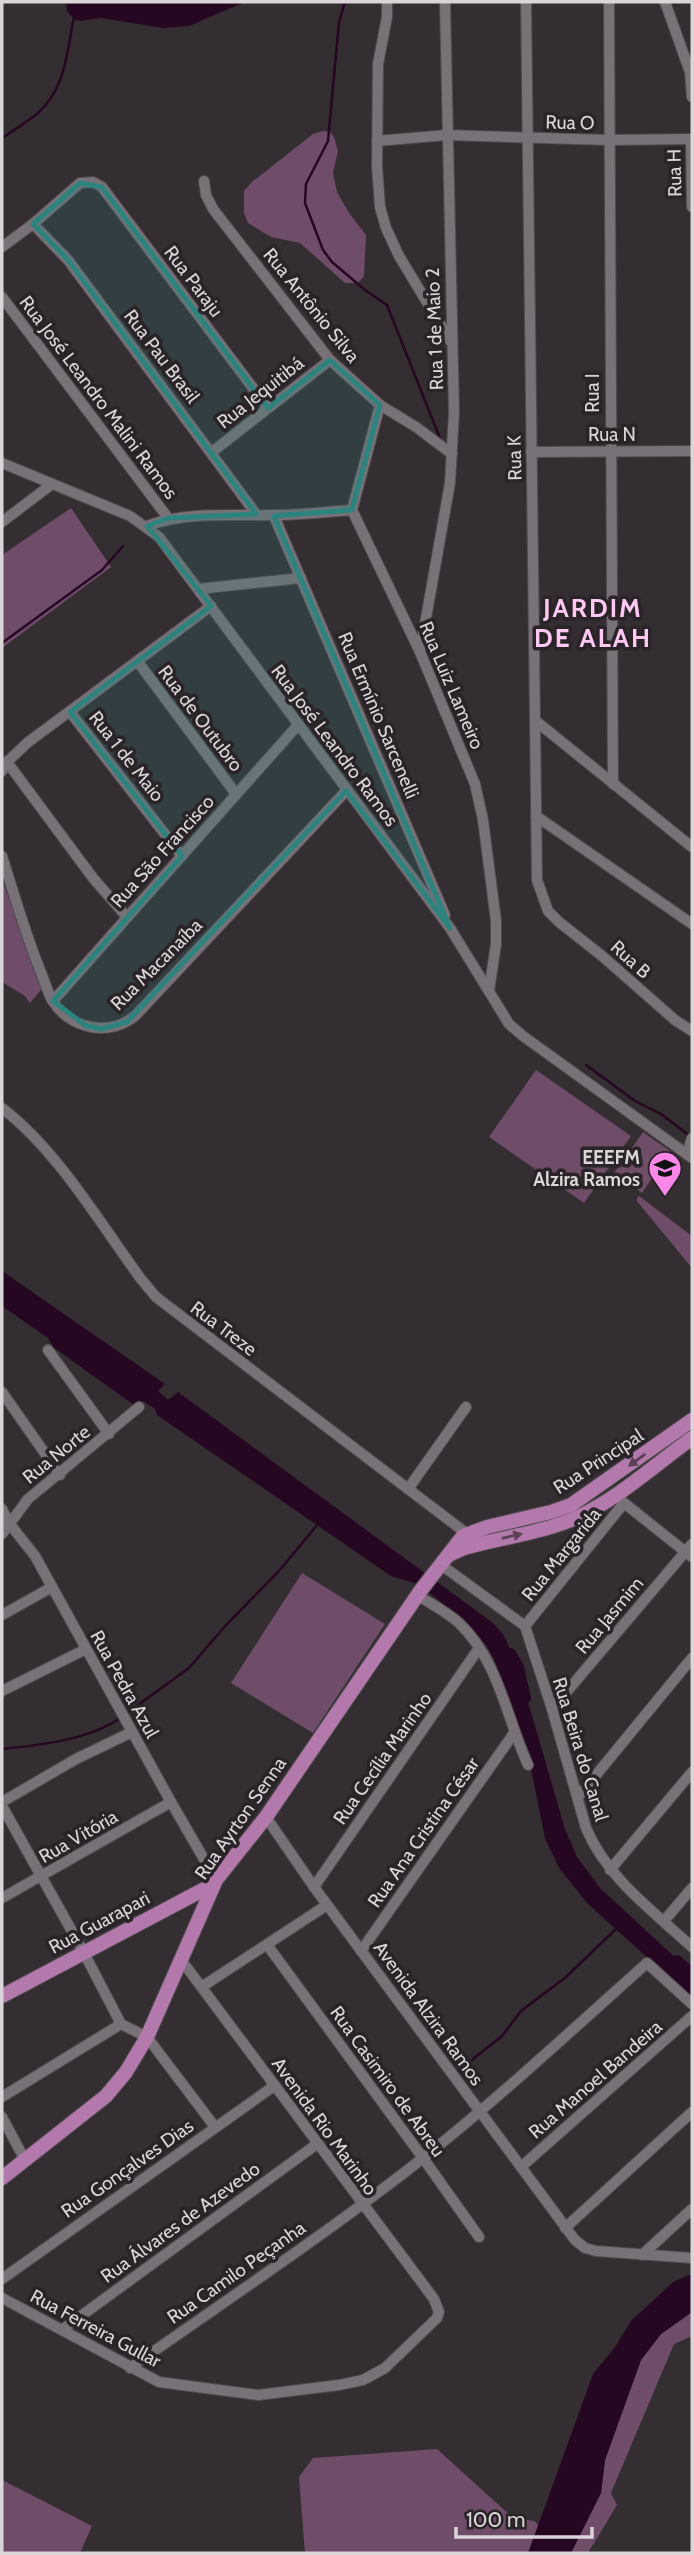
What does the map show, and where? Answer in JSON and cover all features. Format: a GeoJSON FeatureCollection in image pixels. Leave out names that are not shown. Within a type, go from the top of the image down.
{"type":"FeatureCollection","features":[{"type":"Feature","properties":{"kind":"main road","name":"Rua Principal"},"geometry":{"type":"LineString","coordinates":[[441,1564],[470,1539],[571,1505],[692,1420]]}},
{"type":"Feature","properties":{"kind":"main road","name":"Rua Principal"},"geometry":{"type":"LineString","coordinates":[[470,1539],[574,1519],[619,1499],[692,1438]]}},
{"type":"Feature","properties":{"kind":"main road","name":"Rua Ayrton Senna"},"geometry":{"type":"LineString","coordinates":[[2,2178],[106,2096],[126,2072],[147,2037],[215,1882],[266,1817],[419,1592],[441,1564]]}},
{"type":"Feature","properties":{"kind":"main road","name":"Rua Guarapari"},"geometry":{"type":"LineString","coordinates":[[2,1996],[215,1882]]}},
{"type":"Feature","properties":{"kind":"street"},"geometry":{"type":"LineString","coordinates":[[387,2],[387,17],[378,64],[377,185],[386,228],[399,256],[452,344]]}},
{"type":"Feature","properties":{"kind":"street","name":"Rua 1 de Maio 2"},"geometry":{"type":"LineString","coordinates":[[420,652],[453,454],[445,2]]}},
{"type":"Feature","properties":{"kind":"street","name":"Rua K"},"geometry":{"type":"LineString","coordinates":[[526,2],[537,880],[548,911]]}},
{"type":"Feature","properties":{"kind":"street","name":"Rua I"},"geometry":{"type":"LineString","coordinates":[[609,2],[613,784]]}},
{"type":"Feature","properties":{"kind":"street"},"geometry":{"type":"LineString","coordinates":[[665,2],[691,70],[692,97]]}},
{"type":"Feature","properties":{"kind":"street","name":"Rua O"},"geometry":{"type":"LineString","coordinates":[[377,141],[447,135],[527,139],[692,139]]}},
{"type":"Feature","properties":{"kind":"street","name":"Rua H"},"geometry":{"type":"LineString","coordinates":[[692,139],[692,207]]}},
{"type":"Feature","properties":{"kind":"street","name":"Rua Paraju"},"geometry":{"type":"LineString","coordinates":[[33,224],[80,183],[87,181],[102,187],[268,408]]}},
{"type":"Feature","properties":{"kind":"street","name":"Rua Antônio Silva"},"geometry":{"type":"LineString","coordinates":[[204,181],[206,195],[213,209],[330,360],[380,405],[453,454]]}},
{"type":"Feature","properties":{"kind":"street"},"geometry":{"type":"LineString","coordinates":[[2,247],[33,224]]}},
{"type":"Feature","properties":{"kind":"street","name":"Rua Pau Brasil"},"geometry":{"type":"LineString","coordinates":[[33,224],[68,260],[256,514]]}},
{"type":"Feature","properties":{"kind":"street","name":"Rua José Leandro Malini Ramos"},"geometry":{"type":"LineString","coordinates":[[2,297],[168,518]]}},
{"type":"Feature","properties":{"kind":"street","name":"Rua Jequitibá"},"geometry":{"type":"LineString","coordinates":[[212,452],[330,360]]}},
{"type":"Feature","properties":{"kind":"street"},"geometry":{"type":"LineString","coordinates":[[147,526],[168,518],[256,514],[274,516],[352,510],[380,405]]}},
{"type":"Feature","properties":{"kind":"street","name":"Rua N"},"geometry":{"type":"LineString","coordinates":[[531,452],[692,451]]}},
{"type":"Feature","properties":{"kind":"street","name":"Rua José Leandro Ramos"},"geometry":{"type":"LineString","coordinates":[[2,463],[130,516],[147,526],[170,550],[450,928],[502,1015],[523,1036],[690,1156]]}},
{"type":"Feature","properties":{"kind":"street"},"geometry":{"type":"LineString","coordinates":[[2,522],[52,484]]}},
{"type":"Feature","properties":{"kind":"street","name":"Rua Luiz Lameiro"},"geometry":{"type":"LineString","coordinates":[[352,510],[420,652],[475,784],[480,802],[496,921],[496,944],[489,990]]}},
{"type":"Feature","properties":{"kind":"street","name":"Rua Ermínio Sarcenelli"},"geometry":{"type":"LineString","coordinates":[[274,516],[450,928]]}},
{"type":"Feature","properties":{"kind":"street"},"geometry":{"type":"LineString","coordinates":[[198,589],[301,578]]}},
{"type":"Feature","properties":{"kind":"street"},"geometry":{"type":"LineString","coordinates":[[127,917],[4,767],[27,743],[211,607]]}},
{"type":"Feature","properties":{"kind":"street","name":"Rua de Outubro"},"geometry":{"type":"LineString","coordinates":[[138,662],[236,794]]}},
{"type":"Feature","properties":{"kind":"street","name":"Rua 1 de Maio"},"geometry":{"type":"LineString","coordinates":[[69,712],[182,856]]}},
{"type":"Feature","properties":{"kind":"street"},"geometry":{"type":"LineString","coordinates":[[537,722],[692,848]]}},
{"type":"Feature","properties":{"kind":"street","name":"Rua São Francisco"},"geometry":{"type":"LineString","coordinates":[[53,1001],[298,725]]}},
{"type":"Feature","properties":{"kind":"street","name":"Rua Macanaíba"},"geometry":{"type":"LineString","coordinates":[[2,856],[32,950],[53,1001],[66,1015],[86,1026],[116,1028],[127,1023],[346,790]]}},
{"type":"Feature","properties":{"kind":"street"},"geometry":{"type":"LineString","coordinates":[[536,816],[692,924]]}},
{"type":"Feature","properties":{"kind":"street","name":"Rua B"},"geometry":{"type":"LineString","coordinates":[[548,911],[644,995],[692,1031]]}},
{"type":"Feature","properties":{"kind":"street","name":"Rua Treze"},"geometry":{"type":"LineString","coordinates":[[2,1108],[32,1133],[49,1153],[156,1297],[470,1539]]}},
{"type":"Feature","properties":{"kind":"street"},"geometry":{"type":"LineString","coordinates":[[690,1156],[692,1138]]}},
{"type":"Feature","properties":{"kind":"street"},"geometry":{"type":"LineString","coordinates":[[48,1350],[109,1434]]}},
{"type":"Feature","properties":{"kind":"street"},"geometry":{"type":"LineString","coordinates":[[2,1392],[60,1475]]}},
{"type":"Feature","properties":{"kind":"street"},"geometry":{"type":"LineString","coordinates":[[408,1489],[466,1407]]}},
{"type":"Feature","properties":{"kind":"street","name":"Rua Norte"},"geometry":{"type":"LineString","coordinates":[[2,1534],[28,1499],[139,1408]]}},
{"type":"Feature","properties":{"kind":"street"},"geometry":{"type":"LineString","coordinates":[[619,1499],[690,1551]]}},
{"type":"Feature","properties":{"kind":"street","name":"Rua Margarida"},"geometry":{"type":"LineString","coordinates":[[525,1626],[619,1499]]}},
{"type":"Feature","properties":{"kind":"street","name":"Rua Pedra Azul"},"geometry":{"type":"LineString","coordinates":[[2,1508],[9,1523],[35,1556],[215,1882]]}},
{"type":"Feature","properties":{"kind":"street","name":"Rua Jasmim"},"geometry":{"type":"LineString","coordinates":[[552,1709],[690,1551]]}},
{"type":"Feature","properties":{"kind":"street"},"geometry":{"type":"LineString","coordinates":[[441,1564],[525,1626]]}},
{"type":"Feature","properties":{"kind":"street"},"geometry":{"type":"LineString","coordinates":[[2,1615],[52,1587]]}},
{"type":"Feature","properties":{"kind":"street"},"geometry":{"type":"LineString","coordinates":[[419,1592],[455,1620],[479,1648],[501,1691],[514,1733],[528,1765]]}},
{"type":"Feature","properties":{"kind":"street","name":"Rua Beira do Canal"},"geometry":{"type":"LineString","coordinates":[[525,1626],[594,1847],[610,1870],[692,1947]]}},
{"type":"Feature","properties":{"kind":"street","name":"Rua Cecília Marinho"},"geometry":{"type":"LineString","coordinates":[[314,1887],[479,1648]]}},
{"type":"Feature","properties":{"kind":"street"},"geometry":{"type":"LineString","coordinates":[[2,1691],[86,1649]]}},
{"type":"Feature","properties":{"kind":"street"},"geometry":{"type":"LineString","coordinates":[[578,1797],[692,1658]]}},
{"type":"Feature","properties":{"kind":"street"},"geometry":{"type":"LineString","coordinates":[[132,1732],[76,1759],[2,1804],[121,2024],[147,2037],[215,2127]]}},
{"type":"Feature","properties":{"kind":"street","name":"Rua Ana Cristina César"},"geometry":{"type":"LineString","coordinates":[[361,1951],[514,1733]]}},
{"type":"Feature","properties":{"kind":"street"},"geometry":{"type":"LineString","coordinates":[[610,1870],[692,1772]]}},
{"type":"Feature","properties":{"kind":"street","name":"Rua Vitória"},"geometry":{"type":"LineString","coordinates":[[2,1898],[170,1802]]}},
{"type":"Feature","properties":{"kind":"street","name":"Avenida Alzira Ramos"},"geometry":{"type":"LineString","coordinates":[[266,1817],[327,1905],[580,2245],[590,2250],[692,2259]]}},
{"type":"Feature","properties":{"kind":"street"},"geometry":{"type":"LineString","coordinates":[[664,1921],[692,1888]]}},
{"type":"Feature","properties":{"kind":"street"},"geometry":{"type":"LineString","coordinates":[[203,1986],[327,1905]]}},
{"type":"Feature","properties":{"kind":"street","name":"Rua Casimiro de Abreu"},"geometry":{"type":"LineString","coordinates":[[268,1946],[479,2237]]}},
{"type":"Feature","properties":{"kind":"street","name":"Avenida Rio Marinho"},"geometry":{"type":"LineString","coordinates":[[182,1961],[434,2300],[439,2312]]}},
{"type":"Feature","properties":{"kind":"street","name":"Rua Camilo Peçanha"},"geometry":{"type":"LineString","coordinates":[[130,2368],[423,2158],[647,1963],[692,2004]]}},
{"type":"Feature","properties":{"kind":"street","name":"Rua Manoel Bandeira"},"geometry":{"type":"LineString","coordinates":[[521,2167],[692,2016]]}},
{"type":"Feature","properties":{"kind":"street"},"geometry":{"type":"LineString","coordinates":[[2,2097],[121,2024]]}},
{"type":"Feature","properties":{"kind":"street","name":"Rua Gonçalves Dias"},"geometry":{"type":"LineString","coordinates":[[2,2278],[274,2086]]}},
{"type":"Feature","properties":{"kind":"street"},"geometry":{"type":"LineString","coordinates":[[565,2228],[692,2112]]}},
{"type":"Feature","properties":{"kind":"street"},"geometry":{"type":"LineString","coordinates":[[2,2117],[25,2160]]}},
{"type":"Feature","properties":{"kind":"street","name":"Rua Álvares de Azevedo"},"geometry":{"type":"LineString","coordinates":[[62,2329],[317,2144]]}},
{"type":"Feature","properties":{"kind":"street"},"geometry":{"type":"LineString","coordinates":[[642,2255],[692,2209]]}},
{"type":"Feature","properties":{"kind":"street","name":"Rua Ferreira Gullar"},"geometry":{"type":"LineString","coordinates":[[2,2298],[130,2368],[166,2384],[258,2395],[351,2384],[385,2368],[432,2325],[439,2312]]}},
{"type":"Feature","properties":{"kind":"highlighted area"},"geometry":{"type":"Polygon","coordinates":[[[80,183],[102,187],[268,408],[330,360],[380,405],[352,510],[274,516],[450,928],[346,791],[127,1022],[101,1029],[86,1026],[53,1001],[182,856],[70,712],[211,606],[147,526],[168,518],[256,514],[68,260],[33,224],[80,183]]]}},
{"type":"Feature","properties":{"kind":"shaded area"},"geometry":{"type":"Polygon","coordinates":[[[66,2],[245,2],[189,26],[163,28],[101,18],[80,21],[67,11],[66,2]]]}},
{"type":"Feature","properties":{"kind":"shaded area"},"geometry":{"type":"Polygon","coordinates":[[[330,132],[334,137],[338,151],[333,173],[337,192],[366,235],[364,276],[358,283],[345,283],[300,243],[271,237],[248,223],[244,213],[244,191],[252,182],[313,134],[330,132]]]}},
{"type":"Feature","properties":{"kind":"shaded area"},"geometry":{"type":"Polygon","coordinates":[[[71,508],[111,567],[2,648],[2,555],[71,508]]]}},
{"type":"Feature","properties":{"kind":"shaded area"},"geometry":{"type":"Polygon","coordinates":[[[2,880],[41,980],[41,990],[30,1003],[25,996],[2,982],[2,880]]]}},
{"type":"Feature","properties":{"kind":"shaded area"},"geometry":{"type":"Polygon","coordinates":[[[536,1070],[631,1136],[584,1203],[489,1137],[536,1070]]]}},
{"type":"Feature","properties":{"kind":"shaded area"},"geometry":{"type":"Polygon","coordinates":[[[643,1132],[670,1151],[642,1193],[614,1173],[643,1132]]]}},
{"type":"Feature","properties":{"kind":"shaded area"},"geometry":{"type":"Polygon","coordinates":[[[639,1196],[692,1236],[692,1268],[636,1200],[639,1196]]]}},
{"type":"Feature","properties":{"kind":"shaded area"},"geometry":{"type":"Polygon","coordinates":[[[2,1271],[165,1384],[158,1391],[168,1400],[178,1392],[493,1623],[503,1634],[516,1661],[565,1829],[577,1857],[601,1889],[692,1973],[692,1998],[588,1904],[559,1868],[545,1838],[531,1769],[494,1659],[466,1622],[417,1584],[391,1576],[157,1415],[155,1409],[143,1401],[139,1407],[134,1405],[53,1347],[48,1338],[2,1306],[2,1271]]]}},
{"type":"Feature","properties":{"kind":"shaded area"},"geometry":{"type":"Polygon","coordinates":[[[302,1573],[385,1624],[313,1733],[231,1683],[302,1573]]]}},
{"type":"Feature","properties":{"kind":"shaded area"},"geometry":{"type":"Polygon","coordinates":[[[692,2274],[692,2312],[661,2334],[641,2360],[605,2460],[601,2493],[571,2553],[528,2553],[593,2374],[615,2347],[631,2321],[673,2282],[692,2274]]]}},
{"type":"Feature","properties":{"kind":"shaded area"},"geometry":{"type":"Polygon","coordinates":[[[692,2312],[692,2336],[674,2344],[611,2493],[617,2505],[588,2553],[571,2553],[601,2493],[605,2460],[641,2360],[661,2334],[692,2312]]]}},
{"type":"Feature","properties":{"kind":"shaded area"},"geometry":{"type":"Polygon","coordinates":[[[437,2449],[513,2518],[535,2521],[539,2527],[528,2553],[305,2553],[299,2477],[313,2458],[437,2449]]]}},
{"type":"Feature","properties":{"kind":"shaded area"},"geometry":{"type":"Polygon","coordinates":[[[2,2480],[92,2526],[80,2553],[2,2553],[2,2480]]]}},
{"type":"Feature","properties":{"kind":"waterway"},"geometry":{"type":"LineString","coordinates":[[345,2],[339,22],[328,141],[306,184],[305,203],[323,250],[332,262],[387,305],[441,441]]}},
{"type":"Feature","properties":{"kind":"waterway"},"geometry":{"type":"LineString","coordinates":[[2,138],[38,113],[54,92],[64,68],[74,17]]}},
{"type":"Feature","properties":{"kind":"waterway"},"geometry":{"type":"LineString","coordinates":[[2,643],[102,570],[123,546]]}},
{"type":"Feature","properties":{"kind":"waterway"},"geometry":{"type":"LineString","coordinates":[[586,1065],[635,1101],[661,1114],[690,1136]]}},
{"type":"Feature","properties":{"kind":"waterway"},"geometry":{"type":"LineString","coordinates":[[127,1713],[189,1668],[226,1625],[279,1571],[318,1524]]}},
{"type":"Feature","properties":{"kind":"waterway"},"geometry":{"type":"LineString","coordinates":[[511,1653],[519,1667],[526,1698]]}},
{"type":"Feature","properties":{"kind":"waterway"},"geometry":{"type":"LineString","coordinates":[[2,1749],[80,1736],[122,1717]]}},
{"type":"Feature","properties":{"kind":"waterway"},"geometry":{"type":"LineString","coordinates":[[458,2071],[502,2036],[521,2011],[566,1977],[618,1927]]}},
{"type":"Feature","properties":{"kind":"waterway"},"geometry":{"type":"LineString","coordinates":[[677,1960],[692,1973]]}},
{"type":"Feature","properties":{"kind":"place","name":"EEEFM Alzira Ramos"},"geometry":{"type":"Point","coordinates":[665,1198]}},
{"type":"Feature","properties":{"kind":"district","name":"JARDIM DE ALAH"},"geometry":{"type":"Point","coordinates":[593,623]}}]}
